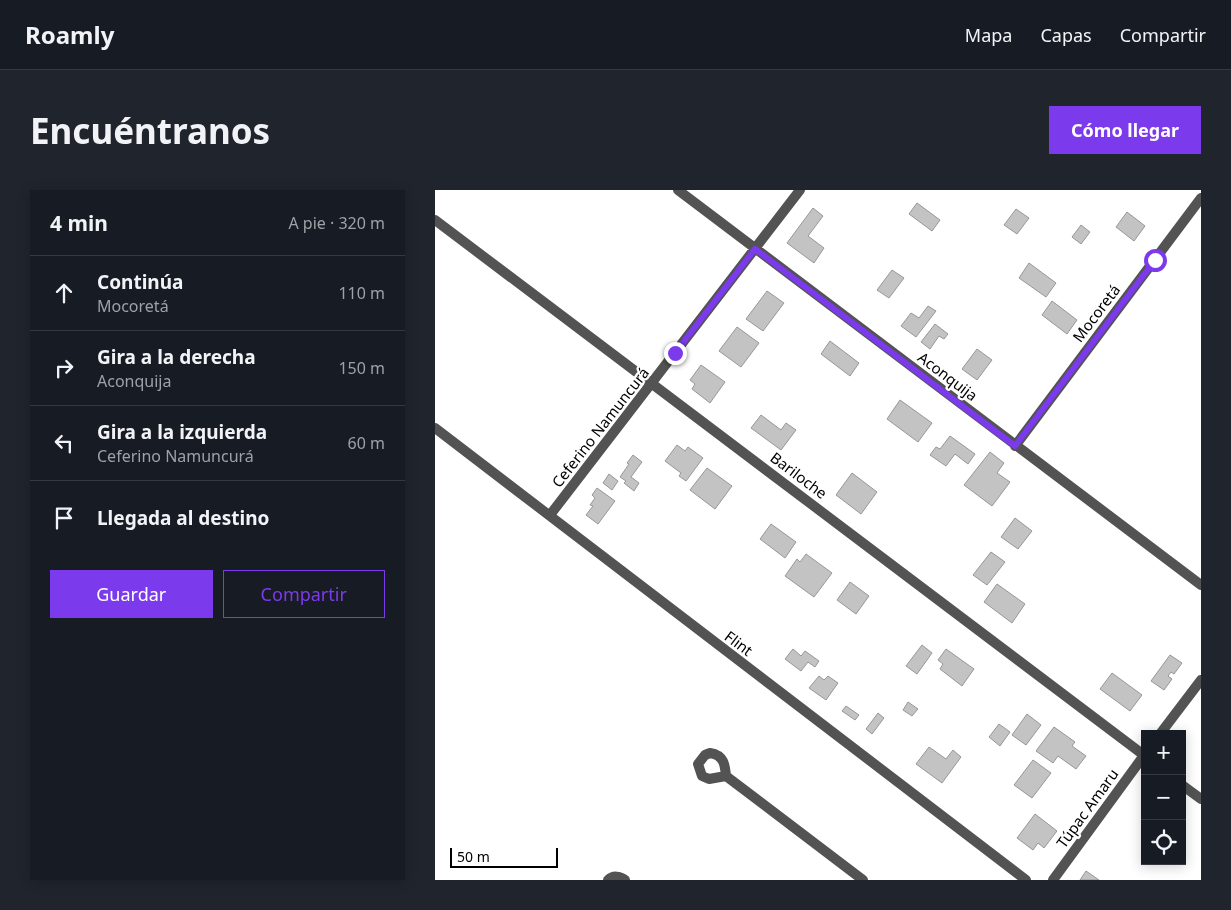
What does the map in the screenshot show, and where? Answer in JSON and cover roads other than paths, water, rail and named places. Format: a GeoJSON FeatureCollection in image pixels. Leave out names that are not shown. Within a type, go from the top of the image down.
{"type":"FeatureCollection","features":[{"type":"Feature","properties":{"kind":"street","name":"Aconquija"},"geometry":{"type":"LineString","coordinates":[[678,190],[1201,585]]}},
{"type":"Feature","properties":{"kind":"street","name":"Ceferino Namuncurá"},"geometry":{"type":"LineString","coordinates":[[550,515],[800,190]]}},
{"type":"Feature","properties":{"kind":"street","name":"Mocoretá"},"geometry":{"type":"LineString","coordinates":[[1015,446],[1201,198]]}},
{"type":"Feature","properties":{"kind":"street","name":"Bariloche"},"geometry":{"type":"LineString","coordinates":[[435,220],[1141,753]]}},
{"type":"Feature","properties":{"kind":"street","name":"Flint"},"geometry":{"type":"LineString","coordinates":[[435,428],[1026,880]]}},
{"type":"Feature","properties":{"kind":"street"},"geometry":{"type":"LineString","coordinates":[[1163,730],[1201,680]]}},
{"type":"Feature","properties":{"kind":"street","name":"Túpac Amaru"},"geometry":{"type":"LineString","coordinates":[[1053,880],[1141,759]]}},
{"type":"Feature","properties":{"kind":"street"},"geometry":{"type":"LineString","coordinates":[[726,776],[863,880]]}},
{"type":"Feature","properties":{"kind":"street"},"geometry":{"type":"LineString","coordinates":[[1186,788],[1201,799]]}},
{"type":"Feature","properties":{"kind":"street"},"geometry":{"type":"LineString","coordinates":[[608,880],[622,877],[625,880]]}}]}
